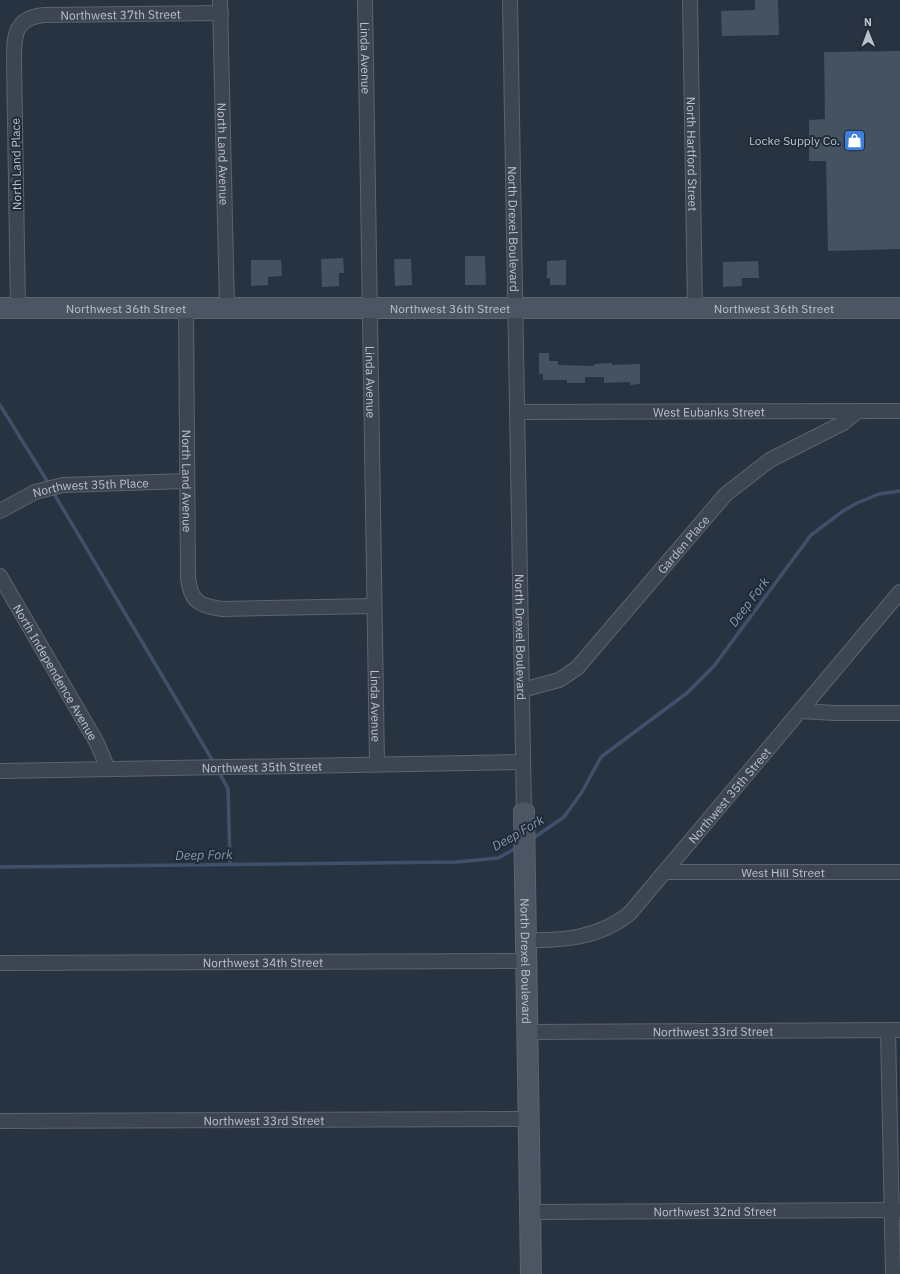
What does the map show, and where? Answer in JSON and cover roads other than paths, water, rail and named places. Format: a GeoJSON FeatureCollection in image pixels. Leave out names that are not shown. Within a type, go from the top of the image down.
{"type":"FeatureCollection","features":[{"type":"Feature","properties":{"kind":"main road","name":"Northwest 36th Street"},"geometry":{"type":"LineString","coordinates":[[9,308],[900,308]]}},
{"type":"Feature","properties":{"kind":"main road","name":"North Drexel Boulevard"},"geometry":{"type":"LineString","coordinates":[[524,812],[526,1032],[531,1274]]}},
{"type":"Feature","properties":{"kind":"street","name":"Linda Avenue"},"geometry":{"type":"LineString","coordinates":[[365,0],[377,764]]}},
{"type":"Feature","properties":{"kind":"street","name":"North Drexel Boulevard"},"geometry":{"type":"LineString","coordinates":[[510,0],[517,308],[524,812]]}},
{"type":"Feature","properties":{"kind":"street","name":"North Hartford Street"},"geometry":{"type":"LineString","coordinates":[[690,0],[695,308]]}},
{"type":"Feature","properties":{"kind":"street","name":"Northwest 37th Street"},"geometry":{"type":"LineString","coordinates":[[22,22],[30,18],[44,15],[220,6]]}},
{"type":"Feature","properties":{"kind":"street","name":"North Land Avenue"},"geometry":{"type":"LineString","coordinates":[[220,6],[227,308]]}},
{"type":"Feature","properties":{"kind":"street","name":"North Land Place"},"geometry":{"type":"LineString","coordinates":[[9,308],[14,37],[22,22]]}},
{"type":"Feature","properties":{"kind":"street","name":"North Land Avenue"},"geometry":{"type":"LineString","coordinates":[[186,308],[189,588],[199,604],[222,608],[374,606]]}},
{"type":"Feature","properties":{"kind":"street","name":"Garden Place"},"geometry":{"type":"LineString","coordinates":[[522,690],[559,680],[577,668],[711,509],[737,484],[770,460],[843,422],[858,411]]}},
{"type":"Feature","properties":{"kind":"street","name":"West Eubanks Street"},"geometry":{"type":"LineString","coordinates":[[518,412],[900,411]]}},
{"type":"Feature","properties":{"kind":"street","name":"Northwest 35th Place"},"geometry":{"type":"LineString","coordinates":[[0,511],[38,492],[59,486],[100,482],[187,481]]}},
{"type":"Feature","properties":{"kind":"street","name":"North Independence Avenue"},"geometry":{"type":"LineString","coordinates":[[0,576],[6,600],[97,743],[108,769]]}},
{"type":"Feature","properties":{"kind":"street","name":"Northwest 35th Street"},"geometry":{"type":"LineString","coordinates":[[525,940],[577,937],[608,928],[630,913],[900,592]]}},
{"type":"Feature","properties":{"kind":"street"},"geometry":{"type":"LineString","coordinates":[[800,711],[835,713],[900,713]]}},
{"type":"Feature","properties":{"kind":"street","name":"Northwest 35th Street"},"geometry":{"type":"LineString","coordinates":[[0,771],[523,762]]}},
{"type":"Feature","properties":{"kind":"street","name":"West Hill Street"},"geometry":{"type":"LineString","coordinates":[[665,872],[900,872]]}},
{"type":"Feature","properties":{"kind":"street","name":"Northwest 34th Street"},"geometry":{"type":"LineString","coordinates":[[0,964],[525,961]]}},
{"type":"Feature","properties":{"kind":"street"},"geometry":{"type":"LineString","coordinates":[[894,1030],[896,1210],[894,1274]]}},
{"type":"Feature","properties":{"kind":"street","name":"Northwest 33rd Street"},"geometry":{"type":"LineString","coordinates":[[526,1032],[894,1030]]}},
{"type":"Feature","properties":{"kind":"street","name":"Northwest 33rd Street"},"geometry":{"type":"LineString","coordinates":[[0,1121],[528,1119]]}},
{"type":"Feature","properties":{"kind":"street","name":"Northwest 32nd Street"},"geometry":{"type":"LineString","coordinates":[[530,1212],[896,1210]]}},
{"type":"Feature","properties":{"kind":"waterway"},"geometry":{"type":"LineString","coordinates":[[0,405],[49,484]]}},
{"type":"Feature","properties":{"kind":"waterway","name":"Deep Fork"},"geometry":{"type":"LineString","coordinates":[[532,839],[564,817],[582,792],[601,757],[687,693],[714,666],[811,535],[843,511],[857,503],[879,494],[900,491]]}},
{"type":"Feature","properties":{"kind":"waterway"},"geometry":{"type":"LineString","coordinates":[[53,492],[214,763]]}},
{"type":"Feature","properties":{"kind":"waterway"},"geometry":{"type":"LineString","coordinates":[[218,770],[228,789],[230,864]]}},
{"type":"Feature","properties":{"kind":"waterway","name":"Deep Fork"},"geometry":{"type":"LineString","coordinates":[[0,867],[457,862],[498,858],[518,847]]}},
{"type":"Feature","properties":{"kind":"place","name":"Locke Supply Co."},"geometry":{"type":"Point","coordinates":[855,140]}}]}
